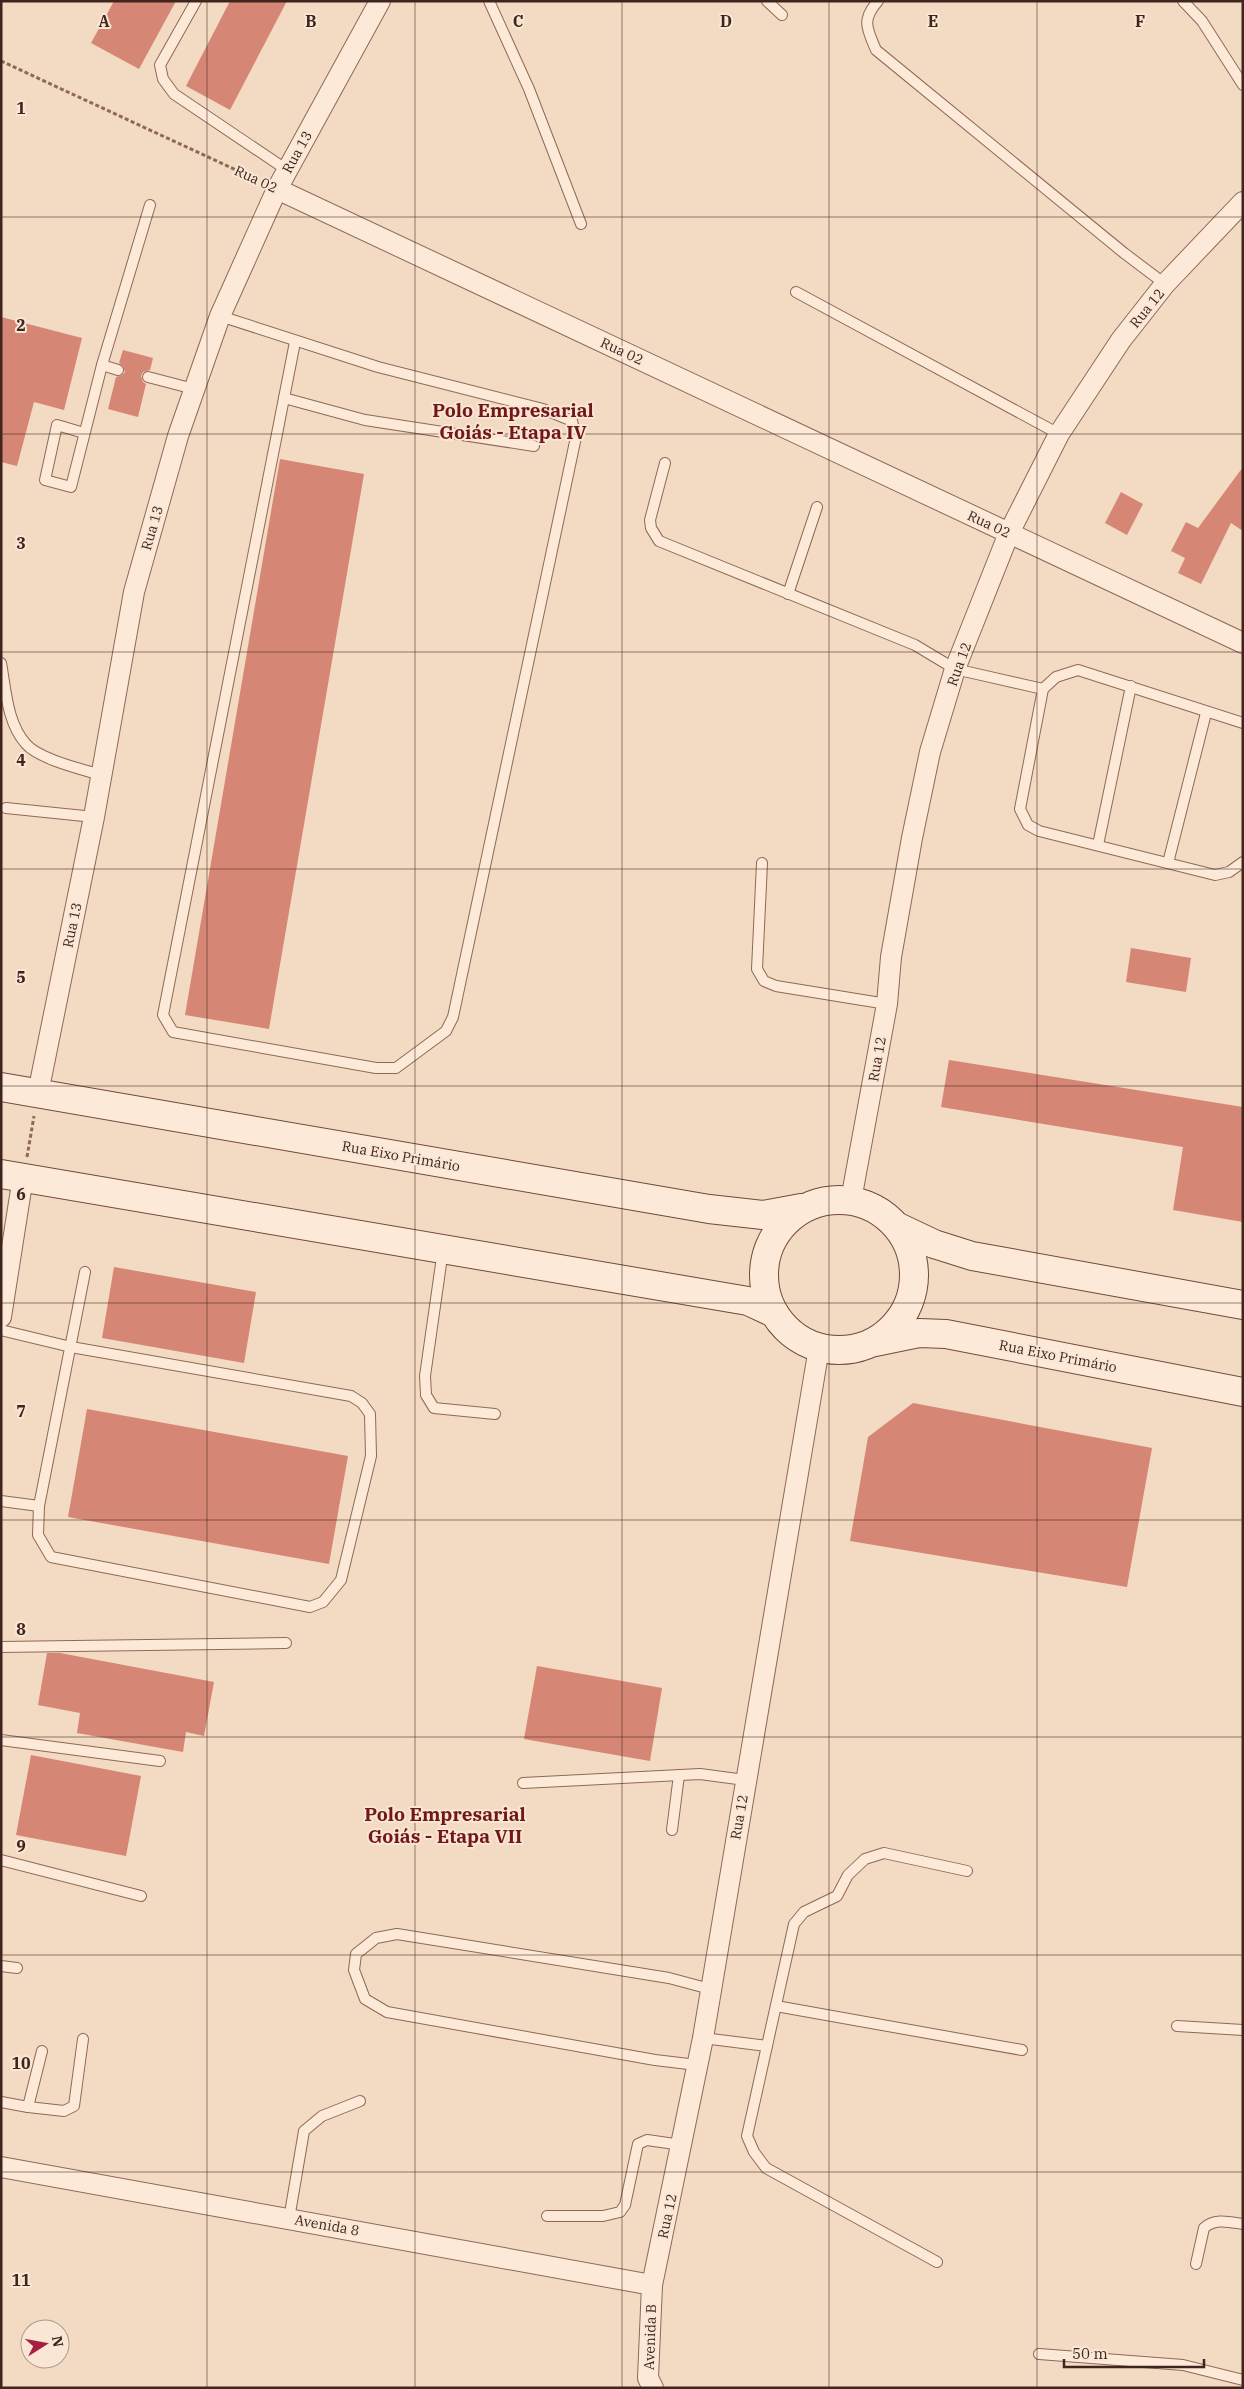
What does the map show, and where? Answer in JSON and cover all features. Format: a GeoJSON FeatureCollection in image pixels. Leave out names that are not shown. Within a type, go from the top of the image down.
{"type":"FeatureCollection","features":[{"type":"Feature","properties":{"kind":"street","name":"Rua 13"},"geometry":{"type":"LineString","coordinates":[[38,1093],[94,817],[134,592],[178,436],[220,316],[277,189],[380,1]]}},
{"type":"Feature","properties":{"kind":"street","name":"Rua 02"},"geometry":{"type":"LineString","coordinates":[[277,189],[1243,643]]}},
{"type":"Feature","properties":{"kind":"street","name":"Rua 12"},"geometry":{"type":"LineString","coordinates":[[851,1200],[886,1004],[891,957],[912,838],[930,752],[956,669],[1009,533],[1059,434],[1121,340],[1165,284],[1243,202]]}},
{"type":"Feature","properties":{"kind":"street","name":"Rua Eixo Primário"},"geometry":{"type":"LineString","coordinates":[[1,1087],[709,1209],[763,1215],[801,1208]]}},
{"type":"Feature","properties":{"kind":"street"},"geometry":{"type":"LineString","coordinates":[[1,1317],[12,1176],[748,1301],[774,1314]]}},
{"type":"Feature","properties":{"kind":"street"},"geometry":{"type":"LineString","coordinates":[[834,1199],[851,1200],[869,1205],[885,1214],[898,1228],[909,1246],[914,1268],[913,1291],[892,1329],[874,1342],[847,1350],[819,1348],[801,1341],[786,1329],[774,1314],[765,1291],[764,1267],[770,1244],[783,1224],[801,1208],[817,1202],[834,1199]]}},
{"type":"Feature","properties":{"kind":"street"},"geometry":{"type":"LineString","coordinates":[[898,1228],[934,1244],[972,1256],[1243,1305]]}},
{"type":"Feature","properties":{"kind":"street","name":"Rua Eixo Primário"},"geometry":{"type":"LineString","coordinates":[[874,1342],[919,1333],[946,1334],[1243,1392]]}},
{"type":"Feature","properties":{"kind":"street","name":"Rua 12"},"geometry":{"type":"LineString","coordinates":[[652,2285],[703,2038],[819,1348]]}},
{"type":"Feature","properties":{"kind":"street","name":"Avenida 8"},"geometry":{"type":"LineString","coordinates":[[1,2167],[652,2285]]}},
{"type":"Feature","properties":{"kind":"street","name":"Avenida B"},"geometry":{"type":"LineString","coordinates":[[652,2285],[648,2378],[653,2388]]}},
{"type":"Feature","properties":{"kind":"lane"},"geometry":{"type":"LineString","coordinates":[[196,1],[160,66],[166,86],[174,94],[287,170]]}},
{"type":"Feature","properties":{"kind":"lane"},"geometry":{"type":"LineString","coordinates":[[488,1],[529,89],[581,224]]}},
{"type":"Feature","properties":{"kind":"lane"},"geometry":{"type":"LineString","coordinates":[[767,1],[782,15]]}},
{"type":"Feature","properties":{"kind":"lane"},"geometry":{"type":"LineString","coordinates":[[878,1],[869,12],[867,29],[876,50],[1124,253],[1165,284]]}},
{"type":"Feature","properties":{"kind":"lane"},"geometry":{"type":"LineString","coordinates":[[1183,1],[1202,21],[1243,85]]}},
{"type":"Feature","properties":{"kind":"lane"},"geometry":{"type":"LineString","coordinates":[[84,433],[57,425],[44,480],[71,487],[102,365],[150,205]]}},
{"type":"Feature","properties":{"kind":"lane"},"geometry":{"type":"LineString","coordinates":[[796,292],[1059,434]]}},
{"type":"Feature","properties":{"kind":"lane"},"geometry":{"type":"LineString","coordinates":[[220,316],[295,342],[378,367],[543,409],[572,422],[576,437],[453,1017],[446,1031],[396,1068],[376,1068],[173,1032],[163,1015],[295,342]]}},
{"type":"Feature","properties":{"kind":"lane"},"geometry":{"type":"LineString","coordinates":[[102,365],[118,370]]}},
{"type":"Feature","properties":{"kind":"lane"},"geometry":{"type":"LineString","coordinates":[[148,377],[194,389]]}},
{"type":"Feature","properties":{"kind":"lane"},"geometry":{"type":"LineString","coordinates":[[284,398],[365,420],[534,446]]}},
{"type":"Feature","properties":{"kind":"lane"},"geometry":{"type":"LineString","coordinates":[[665,463],[650,520],[651,528],[659,541],[915,645],[956,669],[1043,689]]}},
{"type":"Feature","properties":{"kind":"lane"},"geometry":{"type":"LineString","coordinates":[[788,594],[816,508]]}},
{"type":"Feature","properties":{"kind":"lane"},"geometry":{"type":"LineString","coordinates":[[1,663],[10,710],[16,729],[26,745],[39,753],[101,775]]}},
{"type":"Feature","properties":{"kind":"lane"},"geometry":{"type":"LineString","coordinates":[[1243,723],[1078,670],[1056,677],[1043,689],[1020,809],[1028,825],[1039,831],[1215,875],[1229,872],[1243,862]]}},
{"type":"Feature","properties":{"kind":"lane"},"geometry":{"type":"LineString","coordinates":[[1098,846],[1131,686]]}},
{"type":"Feature","properties":{"kind":"lane"},"geometry":{"type":"LineString","coordinates":[[1168,863],[1206,712]]}},
{"type":"Feature","properties":{"kind":"lane"},"geometry":{"type":"LineString","coordinates":[[6,808],[94,817]]}},
{"type":"Feature","properties":{"kind":"lane"},"geometry":{"type":"LineString","coordinates":[[762,863],[757,969],[759,976],[776,986],[886,1004]]}},
{"type":"Feature","properties":{"kind":"lane"},"geometry":{"type":"LineString","coordinates":[[443,1249],[425,1376],[426,1395],[434,1408],[495,1414]]}},
{"type":"Feature","properties":{"kind":"lane"},"geometry":{"type":"LineString","coordinates":[[1,1330],[70,1347],[351,1396],[362,1404],[370,1414],[371,1456],[341,1580],[323,1602],[310,1607],[51,1557],[38,1536],[39,1506],[70,1347],[85,1272]]}},
{"type":"Feature","properties":{"kind":"lane"},"geometry":{"type":"LineString","coordinates":[[1,1501],[39,1506]]}},
{"type":"Feature","properties":{"kind":"lane"},"geometry":{"type":"LineString","coordinates":[[1,1647],[286,1643]]}},
{"type":"Feature","properties":{"kind":"lane"},"geometry":{"type":"LineString","coordinates":[[1,1740],[160,1761]]}},
{"type":"Feature","properties":{"kind":"lane"},"geometry":{"type":"LineString","coordinates":[[523,1783],[700,1774],[745,1780]]}},
{"type":"Feature","properties":{"kind":"lane"},"geometry":{"type":"LineString","coordinates":[[672,1830],[679,1775]]}},
{"type":"Feature","properties":{"kind":"lane"},"geometry":{"type":"LineString","coordinates":[[937,2262],[766,2168],[754,2152],[747,2136],[794,1924],[804,1912],[837,1896],[848,1875],[865,1858],[884,1853],[967,1871]]}},
{"type":"Feature","properties":{"kind":"lane"},"geometry":{"type":"LineString","coordinates":[[1,1860],[141,1896]]}},
{"type":"Feature","properties":{"kind":"lane"},"geometry":{"type":"LineString","coordinates":[[697,2065],[655,2060],[386,2012],[366,1999],[354,1970],[356,1954],[376,1938],[397,1934],[669,1978],[710,1989]]}},
{"type":"Feature","properties":{"kind":"lane"},"geometry":{"type":"LineString","coordinates":[[1,1966],[17,1968]]}},
{"type":"Feature","properties":{"kind":"lane"},"geometry":{"type":"LineString","coordinates":[[776,2006],[1022,2050]]}},
{"type":"Feature","properties":{"kind":"lane"},"geometry":{"type":"LineString","coordinates":[[1177,2026],[1243,2030]]}},
{"type":"Feature","properties":{"kind":"lane"},"geometry":{"type":"LineString","coordinates":[[1,2102],[64,2111],[74,2106],[83,2038]]}},
{"type":"Feature","properties":{"kind":"lane"},"geometry":{"type":"LineString","coordinates":[[703,2038],[767,2046]]}},
{"type":"Feature","properties":{"kind":"lane"},"geometry":{"type":"LineString","coordinates":[[28,2107],[42,2051]]}},
{"type":"Feature","properties":{"kind":"lane"},"geometry":{"type":"LineString","coordinates":[[289,2218],[304,2130],[322,2116],[360,2101]]}},
{"type":"Feature","properties":{"kind":"lane"},"geometry":{"type":"LineString","coordinates":[[548,2216],[603,2216],[620,2212],[625,2205],[638,2144],[647,2140],[682,2145]]}},
{"type":"Feature","properties":{"kind":"lane"},"geometry":{"type":"LineString","coordinates":[[1196,2264],[1204,2228],[1220,2221],[1243,2224]]}},
{"type":"Feature","properties":{"kind":"lane"},"geometry":{"type":"LineString","coordinates":[[1039,2354],[1183,2365],[1243,2380]]}},
{"type":"Feature","properties":{"kind":"path","name":"Rua 02"},"geometry":{"type":"LineString","coordinates":[[1,61],[277,189]]}},
{"type":"Feature","properties":{"kind":"path"},"geometry":{"type":"LineString","coordinates":[[12,1176],[38,1093]]}},
{"type":"Feature","properties":{"kind":"building"},"geometry":{"type":"Polygon","coordinates":[[[114,1],[176,1],[139,69],[91,43],[114,1]]]}},
{"type":"Feature","properties":{"kind":"building"},"geometry":{"type":"Polygon","coordinates":[[[230,1],[287,1],[230,110],[186,86],[230,1]]]}},
{"type":"Feature","properties":{"kind":"building"},"geometry":{"type":"Polygon","coordinates":[[[1,317],[82,338],[64,410],[34,402],[17,466],[1,462],[1,317]]]}},
{"type":"Feature","properties":{"kind":"building"},"geometry":{"type":"Polygon","coordinates":[[[123,350],[153,358],[150,370],[143,372],[141,376],[146,384],[138,417],[108,409],[116,377],[125,372],[123,366],[119,363],[123,350]]]}},
{"type":"Feature","properties":{"kind":"building"},"geometry":{"type":"Polygon","coordinates":[[[280,459],[364,474],[269,1029],[185,1015],[280,459]]]}},
{"type":"Feature","properties":{"kind":"building"},"geometry":{"type":"Polygon","coordinates":[[[1243,467],[1243,531],[1231,523],[1201,584],[1178,573],[1185,558],[1171,551],[1186,522],[1198,528],[1243,467]]]}},
{"type":"Feature","properties":{"kind":"building"},"geometry":{"type":"Polygon","coordinates":[[[1121,492],[1143,504],[1127,535],[1105,523],[1121,492]]]}},
{"type":"Feature","properties":{"kind":"building"},"geometry":{"type":"Polygon","coordinates":[[[1131,948],[1191,958],[1186,992],[1126,982],[1131,948]]]}},
{"type":"Feature","properties":{"kind":"building"},"geometry":{"type":"Polygon","coordinates":[[[949,1060],[1243,1107],[1243,1222],[1173,1210],[1183,1147],[941,1107],[949,1060]]]}},
{"type":"Feature","properties":{"kind":"building"},"geometry":{"type":"Polygon","coordinates":[[[114,1267],[256,1292],[244,1363],[102,1338],[114,1267]]]}},
{"type":"Feature","properties":{"kind":"building"},"geometry":{"type":"Polygon","coordinates":[[[913,1403],[1152,1448],[1127,1587],[850,1541],[868,1437],[913,1403]]]}},
{"type":"Feature","properties":{"kind":"building"},"geometry":{"type":"Polygon","coordinates":[[[87,1409],[348,1456],[329,1564],[68,1517],[87,1409]]]}},
{"type":"Feature","properties":{"kind":"building"},"geometry":{"type":"Polygon","coordinates":[[[47,1653],[60,1653],[214,1682],[204,1736],[186,1732],[183,1752],[77,1733],[80,1713],[38,1705],[47,1653]]]}},
{"type":"Feature","properties":{"kind":"building"},"geometry":{"type":"Polygon","coordinates":[[[537,1666],[662,1688],[650,1761],[524,1739],[537,1666]]]}},
{"type":"Feature","properties":{"kind":"building"},"geometry":{"type":"Polygon","coordinates":[[[31,1755],[141,1776],[126,1856],[16,1835],[31,1755]]]}},
{"type":"Feature","properties":{"kind":"district","name":"Polo Empresarial Goiás - Etapa IV"},"geometry":{"type":"Point","coordinates":[513,421]}},
{"type":"Feature","properties":{"kind":"district","name":"Polo Empresarial Goiás - Etapa VII"},"geometry":{"type":"Point","coordinates":[445,1825]}}]}
